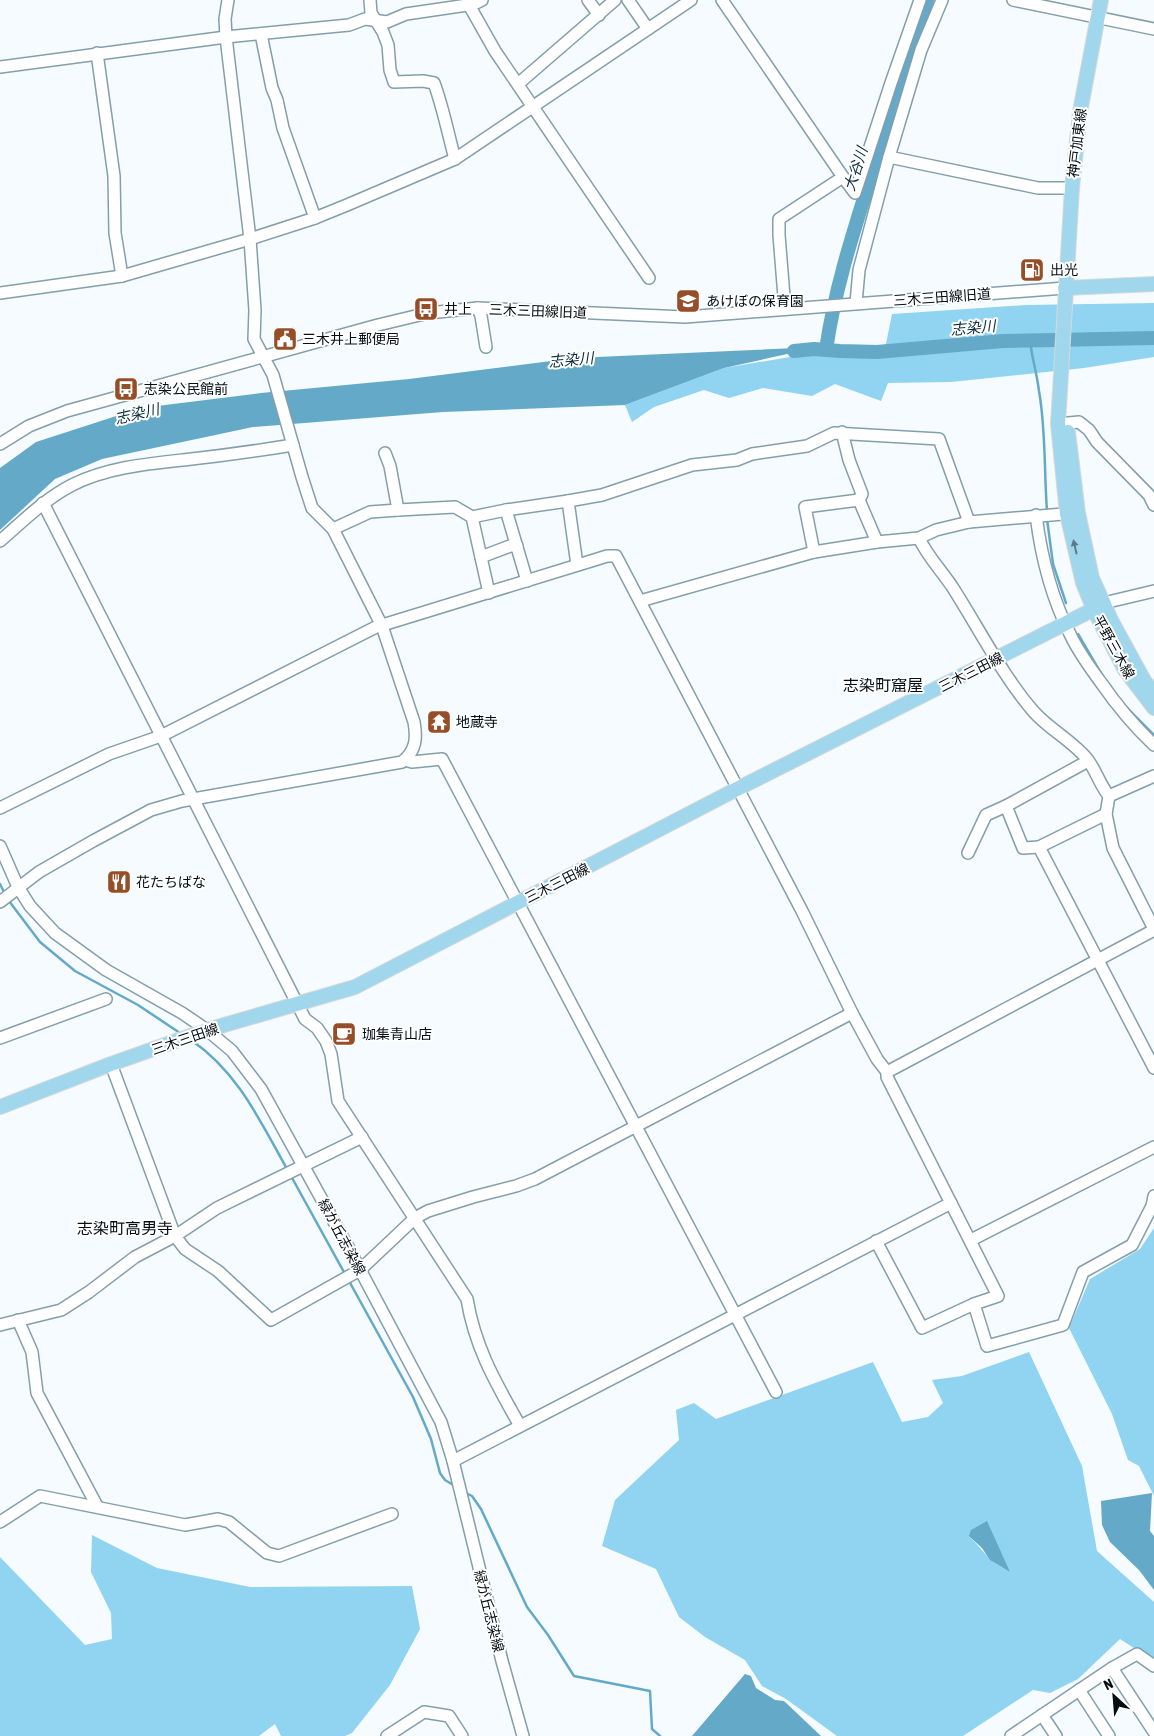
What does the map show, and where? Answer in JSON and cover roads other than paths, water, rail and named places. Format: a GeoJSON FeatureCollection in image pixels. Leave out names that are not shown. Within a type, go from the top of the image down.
{"type":"FeatureCollection","features":[{"type":"Feature","properties":{"kind":"main road","name":"神戸加東線"},"geometry":{"type":"LineString","coordinates":[[1065,295],[1072,188],[1080,112],[1101,0]]}},
{"type":"Feature","properties":{"kind":"main road"},"geometry":{"type":"LineString","coordinates":[[1099,607],[1073,514],[1063,423],[1062,364],[1065,295],[1154,284]]}},
{"type":"Feature","properties":{"kind":"main road","name":"三木三田線"},"geometry":{"type":"LineString","coordinates":[[0,1107],[111,1064],[207,1030],[356,987],[737,789],[1099,607]]}},
{"type":"Feature","properties":{"kind":"main road","name":"平野三木線"},"geometry":{"type":"LineString","coordinates":[[1099,607],[1111,620],[1145,682],[1154,692]]}},
{"type":"Feature","properties":{"kind":"main road","name":"平野三木線"},"geometry":{"type":"LineString","coordinates":[[1099,607],[1124,670],[1154,708]]}},
{"type":"Feature","properties":{"kind":"street"},"geometry":{"type":"LineString","coordinates":[[228,0],[225,19],[226,37],[250,239],[255,310],[254,339],[273,376],[312,508],[333,529],[382,626],[414,722],[417,738],[414,748],[405,760]]}},
{"type":"Feature","properties":{"kind":"street"},"geometry":{"type":"LineString","coordinates":[[370,0],[371,13],[383,32],[388,45],[390,70],[394,82],[423,80],[434,84],[455,159]]}},
{"type":"Feature","properties":{"kind":"street"},"geometry":{"type":"LineString","coordinates":[[0,67],[226,37],[349,25],[365,19],[387,22],[406,14],[469,4],[482,0]]}},
{"type":"Feature","properties":{"kind":"street"},"geometry":{"type":"LineString","coordinates":[[588,0],[599,15]]}},
{"type":"Feature","properties":{"kind":"street"},"geometry":{"type":"LineString","coordinates":[[518,84],[615,0]]}},
{"type":"Feature","properties":{"kind":"street"},"geometry":{"type":"LineString","coordinates":[[628,0],[648,29]]}},
{"type":"Feature","properties":{"kind":"street"},"geometry":{"type":"LineString","coordinates":[[0,293],[122,276],[250,239],[315,218],[455,159],[691,0]]}},
{"type":"Feature","properties":{"kind":"street"},"geometry":{"type":"LineString","coordinates":[[722,0],[843,177],[856,193],[891,82],[920,0]]}},
{"type":"Feature","properties":{"kind":"street"},"geometry":{"type":"LineString","coordinates":[[856,303],[859,270],[889,157],[922,50],[942,0]]}},
{"type":"Feature","properties":{"kind":"street"},"geometry":{"type":"LineString","coordinates":[[1013,0],[1154,29]]}},
{"type":"Feature","properties":{"kind":"street"},"geometry":{"type":"LineString","coordinates":[[469,4],[495,51],[649,278]]}},
{"type":"Feature","properties":{"kind":"street"},"geometry":{"type":"LineString","coordinates":[[262,34],[272,88],[277,100],[283,128],[315,218]]}},
{"type":"Feature","properties":{"kind":"street"},"geometry":{"type":"LineString","coordinates":[[96,54],[114,176],[115,233],[122,276]]}},
{"type":"Feature","properties":{"kind":"street"},"geometry":{"type":"LineString","coordinates":[[889,157],[1038,188],[1072,188]]}},
{"type":"Feature","properties":{"kind":"street"},"geometry":{"type":"LineString","coordinates":[[785,309],[779,235],[780,219],[843,177]]}},
{"type":"Feature","properties":{"kind":"street","name":"三木三田線旧道"},"geometry":{"type":"LineString","coordinates":[[0,444],[29,426],[67,411],[378,325],[428,314],[478,308],[685,317],[821,305],[1065,295]]}},
{"type":"Feature","properties":{"kind":"street"},"geometry":{"type":"LineString","coordinates":[[478,308],[482,316],[486,348]]}},
{"type":"Feature","properties":{"kind":"street"},"geometry":{"type":"LineString","coordinates":[[1063,423],[1078,422],[1089,430],[1097,442],[1149,495],[1154,505]]}},
{"type":"Feature","properties":{"kind":"street"},"geometry":{"type":"LineString","coordinates":[[333,529],[370,512],[455,507],[472,517],[602,496],[692,465],[736,460],[752,454],[807,446],[834,433],[842,432],[939,439],[969,522]]}},
{"type":"Feature","properties":{"kind":"street"},"geometry":{"type":"LineString","coordinates":[[842,432],[849,460],[862,494],[859,500],[877,542]]}},
{"type":"Feature","properties":{"kind":"street"},"geometry":{"type":"LineString","coordinates":[[0,541],[43,504],[72,485],[116,470],[132,466],[292,445]]}},
{"type":"Feature","properties":{"kind":"street"},"geometry":{"type":"LineString","coordinates":[[385,453],[390,466],[398,510]]}},
{"type":"Feature","properties":{"kind":"street"},"geometry":{"type":"LineString","coordinates":[[814,552],[805,507],[859,500]]}},
{"type":"Feature","properties":{"kind":"street"},"geometry":{"type":"LineString","coordinates":[[568,502],[577,565]]}},
{"type":"Feature","properties":{"kind":"street"},"geometry":{"type":"LineString","coordinates":[[43,504],[305,1019],[317,1028],[326,1041],[331,1054],[338,1101],[467,1299],[472,1326],[491,1375],[520,1426]]}},
{"type":"Feature","properties":{"kind":"street"},"geometry":{"type":"LineString","coordinates":[[506,510],[527,581]]}},
{"type":"Feature","properties":{"kind":"street"},"geometry":{"type":"LineString","coordinates":[[640,601],[814,552],[877,542],[920,538],[936,530],[969,522],[1073,514]]}},
{"type":"Feature","properties":{"kind":"street"},"geometry":{"type":"LineString","coordinates":[[1042,515],[1044,563],[1065,624],[1080,653],[1120,710],[1137,730],[1154,745]]}},
{"type":"Feature","properties":{"kind":"street"},"geometry":{"type":"LineString","coordinates":[[472,517],[490,593]]}},
{"type":"Feature","properties":{"kind":"street"},"geometry":{"type":"LineString","coordinates":[[887,1072],[1154,930],[1112,848],[1106,814],[1109,796],[1101,786],[1088,761],[1035,712],[997,658],[952,586],[923,546],[920,538]]}},
{"type":"Feature","properties":{"kind":"street"},"geometry":{"type":"LineString","coordinates":[[481,557],[510,546],[516,546]]}},
{"type":"Feature","properties":{"kind":"street"},"geometry":{"type":"LineString","coordinates":[[0,808],[109,754],[162,736],[376,627],[607,556],[616,556],[802,911],[852,1014],[877,1059],[887,1072],[887,1077],[998,1296],[974,1304],[922,1328],[876,1241]]}},
{"type":"Feature","properties":{"kind":"street"},"geometry":{"type":"LineString","coordinates":[[1099,607],[1112,601],[1154,591]]}},
{"type":"Feature","properties":{"kind":"street"},"geometry":{"type":"LineString","coordinates":[[0,902],[18,887],[62,858],[151,810],[182,801],[390,765],[405,760],[412,762],[442,759],[776,1392]]}},
{"type":"Feature","properties":{"kind":"street"},"geometry":{"type":"LineString","coordinates":[[968,853],[986,814],[1006,806],[1088,761]]}},
{"type":"Feature","properties":{"kind":"street"},"geometry":{"type":"LineString","coordinates":[[1109,796],[1154,776]]}},
{"type":"Feature","properties":{"kind":"street"},"geometry":{"type":"LineString","coordinates":[[1006,806],[1023,848],[1039,847],[1106,814]]}},
{"type":"Feature","properties":{"kind":"street","name":"緑が丘志染線"},"geometry":{"type":"LineString","coordinates":[[0,846],[18,887],[30,906],[55,933],[106,970],[182,1013],[207,1030],[232,1051],[261,1089],[360,1270],[440,1422],[453,1461],[502,1661],[523,1736]]}},
{"type":"Feature","properties":{"kind":"street"},"geometry":{"type":"LineString","coordinates":[[1039,847],[1154,1068]]}},
{"type":"Feature","properties":{"kind":"street"},"geometry":{"type":"LineString","coordinates":[[0,1038],[106,999]]}},
{"type":"Feature","properties":{"kind":"street"},"geometry":{"type":"LineString","coordinates":[[111,1064],[175,1236],[185,1249],[218,1271],[272,1320],[360,1270],[416,1218],[473,1197],[535,1179],[852,1014]]}},
{"type":"Feature","properties":{"kind":"street"},"geometry":{"type":"LineString","coordinates":[[0,1325],[60,1310],[89,1292],[135,1257],[175,1236],[218,1208],[362,1137]]}},
{"type":"Feature","properties":{"kind":"street"},"geometry":{"type":"LineString","coordinates":[[970,1240],[1154,1147]]}},
{"type":"Feature","properties":{"kind":"street"},"geometry":{"type":"LineString","coordinates":[[974,1304],[987,1346],[1063,1325],[1083,1272],[1132,1245],[1152,1206],[1154,1196]]}},
{"type":"Feature","properties":{"kind":"street"},"geometry":{"type":"LineString","coordinates":[[453,1461],[951,1203]]}},
{"type":"Feature","properties":{"kind":"street"},"geometry":{"type":"LineString","coordinates":[[18,1320],[32,1352],[37,1394],[97,1506]]}},
{"type":"Feature","properties":{"kind":"street"},"geometry":{"type":"LineString","coordinates":[[0,1522],[40,1496],[185,1525],[218,1519],[229,1522],[267,1553],[278,1556],[392,1514]]}},
{"type":"Feature","properties":{"kind":"street"},"geometry":{"type":"LineString","coordinates":[[1011,1736],[1112,1668],[1137,1654],[1154,1666]]}},
{"type":"Feature","properties":{"kind":"street"},"geometry":{"type":"LineString","coordinates":[[1112,1668],[1154,1732]]}},
{"type":"Feature","properties":{"kind":"street"},"geometry":{"type":"LineString","coordinates":[[1079,1690],[1109,1736]]}},
{"type":"Feature","properties":{"kind":"street"},"geometry":{"type":"LineString","coordinates":[[387,1736],[403,1731],[424,1712],[449,1716],[462,1736]]}},
{"type":"Feature","properties":{"kind":"street"},"geometry":{"type":"LineString","coordinates":[[1042,1715],[1056,1736]]}},
{"type":"Feature","properties":{"kind":"water"},"geometry":{"type":"Polygon","coordinates":[[[819,347],[724,368],[625,405],[443,412],[253,427],[102,459],[55,479],[0,530],[0,468],[36,442],[141,408],[261,393],[409,379],[575,358],[819,347]]]}},
{"type":"Feature","properties":{"kind":"water"},"geometry":{"type":"Polygon","coordinates":[[[1152,1493],[1150,1531],[1154,1536],[1154,1590],[1139,1570],[1110,1542],[1102,1525],[1101,1501],[1152,1493]]]}},
{"type":"Feature","properties":{"kind":"water"},"geometry":{"type":"Polygon","coordinates":[[[987,1521],[1010,1572],[990,1560],[982,1548],[969,1536],[971,1530],[987,1521]]]}},
{"type":"Feature","properties":{"kind":"water"},"geometry":{"type":"Polygon","coordinates":[[[745,1674],[751,1676],[756,1688],[775,1700],[784,1701],[821,1736],[692,1736],[745,1674]]]}},
{"type":"Feature","properties":{"kind":"waterway","name":"大谷川"},"geometry":{"type":"LineString","coordinates":[[826,350],[835,302],[847,255],[900,81],[927,0]]}},
{"type":"Feature","properties":{"kind":"waterway","name":"志染川"},"geometry":{"type":"LineString","coordinates":[[794,351],[814,349],[877,352],[1003,341],[1154,338]]}},
{"type":"Feature","properties":{"kind":"waterway"},"geometry":{"type":"LineString","coordinates":[[1030,341],[1043,421],[1047,511]]}},
{"type":"Feature","properties":{"kind":"waterway"},"geometry":{"type":"LineString","coordinates":[[1047,519],[1053,564],[1066,603]]}},
{"type":"Feature","properties":{"kind":"waterway"},"geometry":{"type":"LineString","coordinates":[[1078,634],[1102,675]]}},
{"type":"Feature","properties":{"kind":"waterway"},"geometry":{"type":"LineString","coordinates":[[1125,706],[1154,735]]}},
{"type":"Feature","properties":{"kind":"waterway"},"geometry":{"type":"LineString","coordinates":[[0,884],[5,894]]}},
{"type":"Feature","properties":{"kind":"waterway"},"geometry":{"type":"LineString","coordinates":[[9,901],[40,942],[75,971],[138,1005],[180,1033]]}},
{"type":"Feature","properties":{"kind":"waterway"},"geometry":{"type":"LineString","coordinates":[[191,1040],[208,1053],[235,1082],[287,1169]]}},
{"type":"Feature","properties":{"kind":"waterway"},"geometry":{"type":"LineString","coordinates":[[291,1176],[345,1274]]}},
{"type":"Feature","properties":{"kind":"waterway"},"geometry":{"type":"LineString","coordinates":[[349,1281],[413,1397],[431,1439],[440,1473],[445,1480],[455,1486]]}},
{"type":"Feature","properties":{"kind":"waterway"},"geometry":{"type":"LineString","coordinates":[[464,1492],[472,1496],[481,1509],[527,1607],[548,1635],[574,1676],[650,1691],[652,1729],[660,1736]]}},
{"type":"Feature","properties":{"kind":"place","name":"出光"},"geometry":{"type":"Point","coordinates":[1032,270]}},
{"type":"Feature","properties":{"kind":"place","name":"あけぼの保育園"},"geometry":{"type":"Point","coordinates":[688,301]}},
{"type":"Feature","properties":{"kind":"place","name":"井上"},"geometry":{"type":"Point","coordinates":[426,309]}},
{"type":"Feature","properties":{"kind":"place","name":"三木井上郵便局"},"geometry":{"type":"Point","coordinates":[285,339]}},
{"type":"Feature","properties":{"kind":"place","name":"志染公民館前"},"geometry":{"type":"Point","coordinates":[126,389]}},
{"type":"Feature","properties":{"kind":"place","name":"地蔵寺"},"geometry":{"type":"Point","coordinates":[439,722]}},
{"type":"Feature","properties":{"kind":"place","name":"花たちばな"},"geometry":{"type":"Point","coordinates":[119,882]}},
{"type":"Feature","properties":{"kind":"place","name":"珈集青山店"},"geometry":{"type":"Point","coordinates":[344,1034]}},
{"type":"Feature","properties":{"kind":"district","name":"志染町窟屋"},"geometry":{"type":"Point","coordinates":[883,685]}},
{"type":"Feature","properties":{"kind":"district","name":"志染町高男寺"},"geometry":{"type":"Point","coordinates":[125,1228]}}]}
